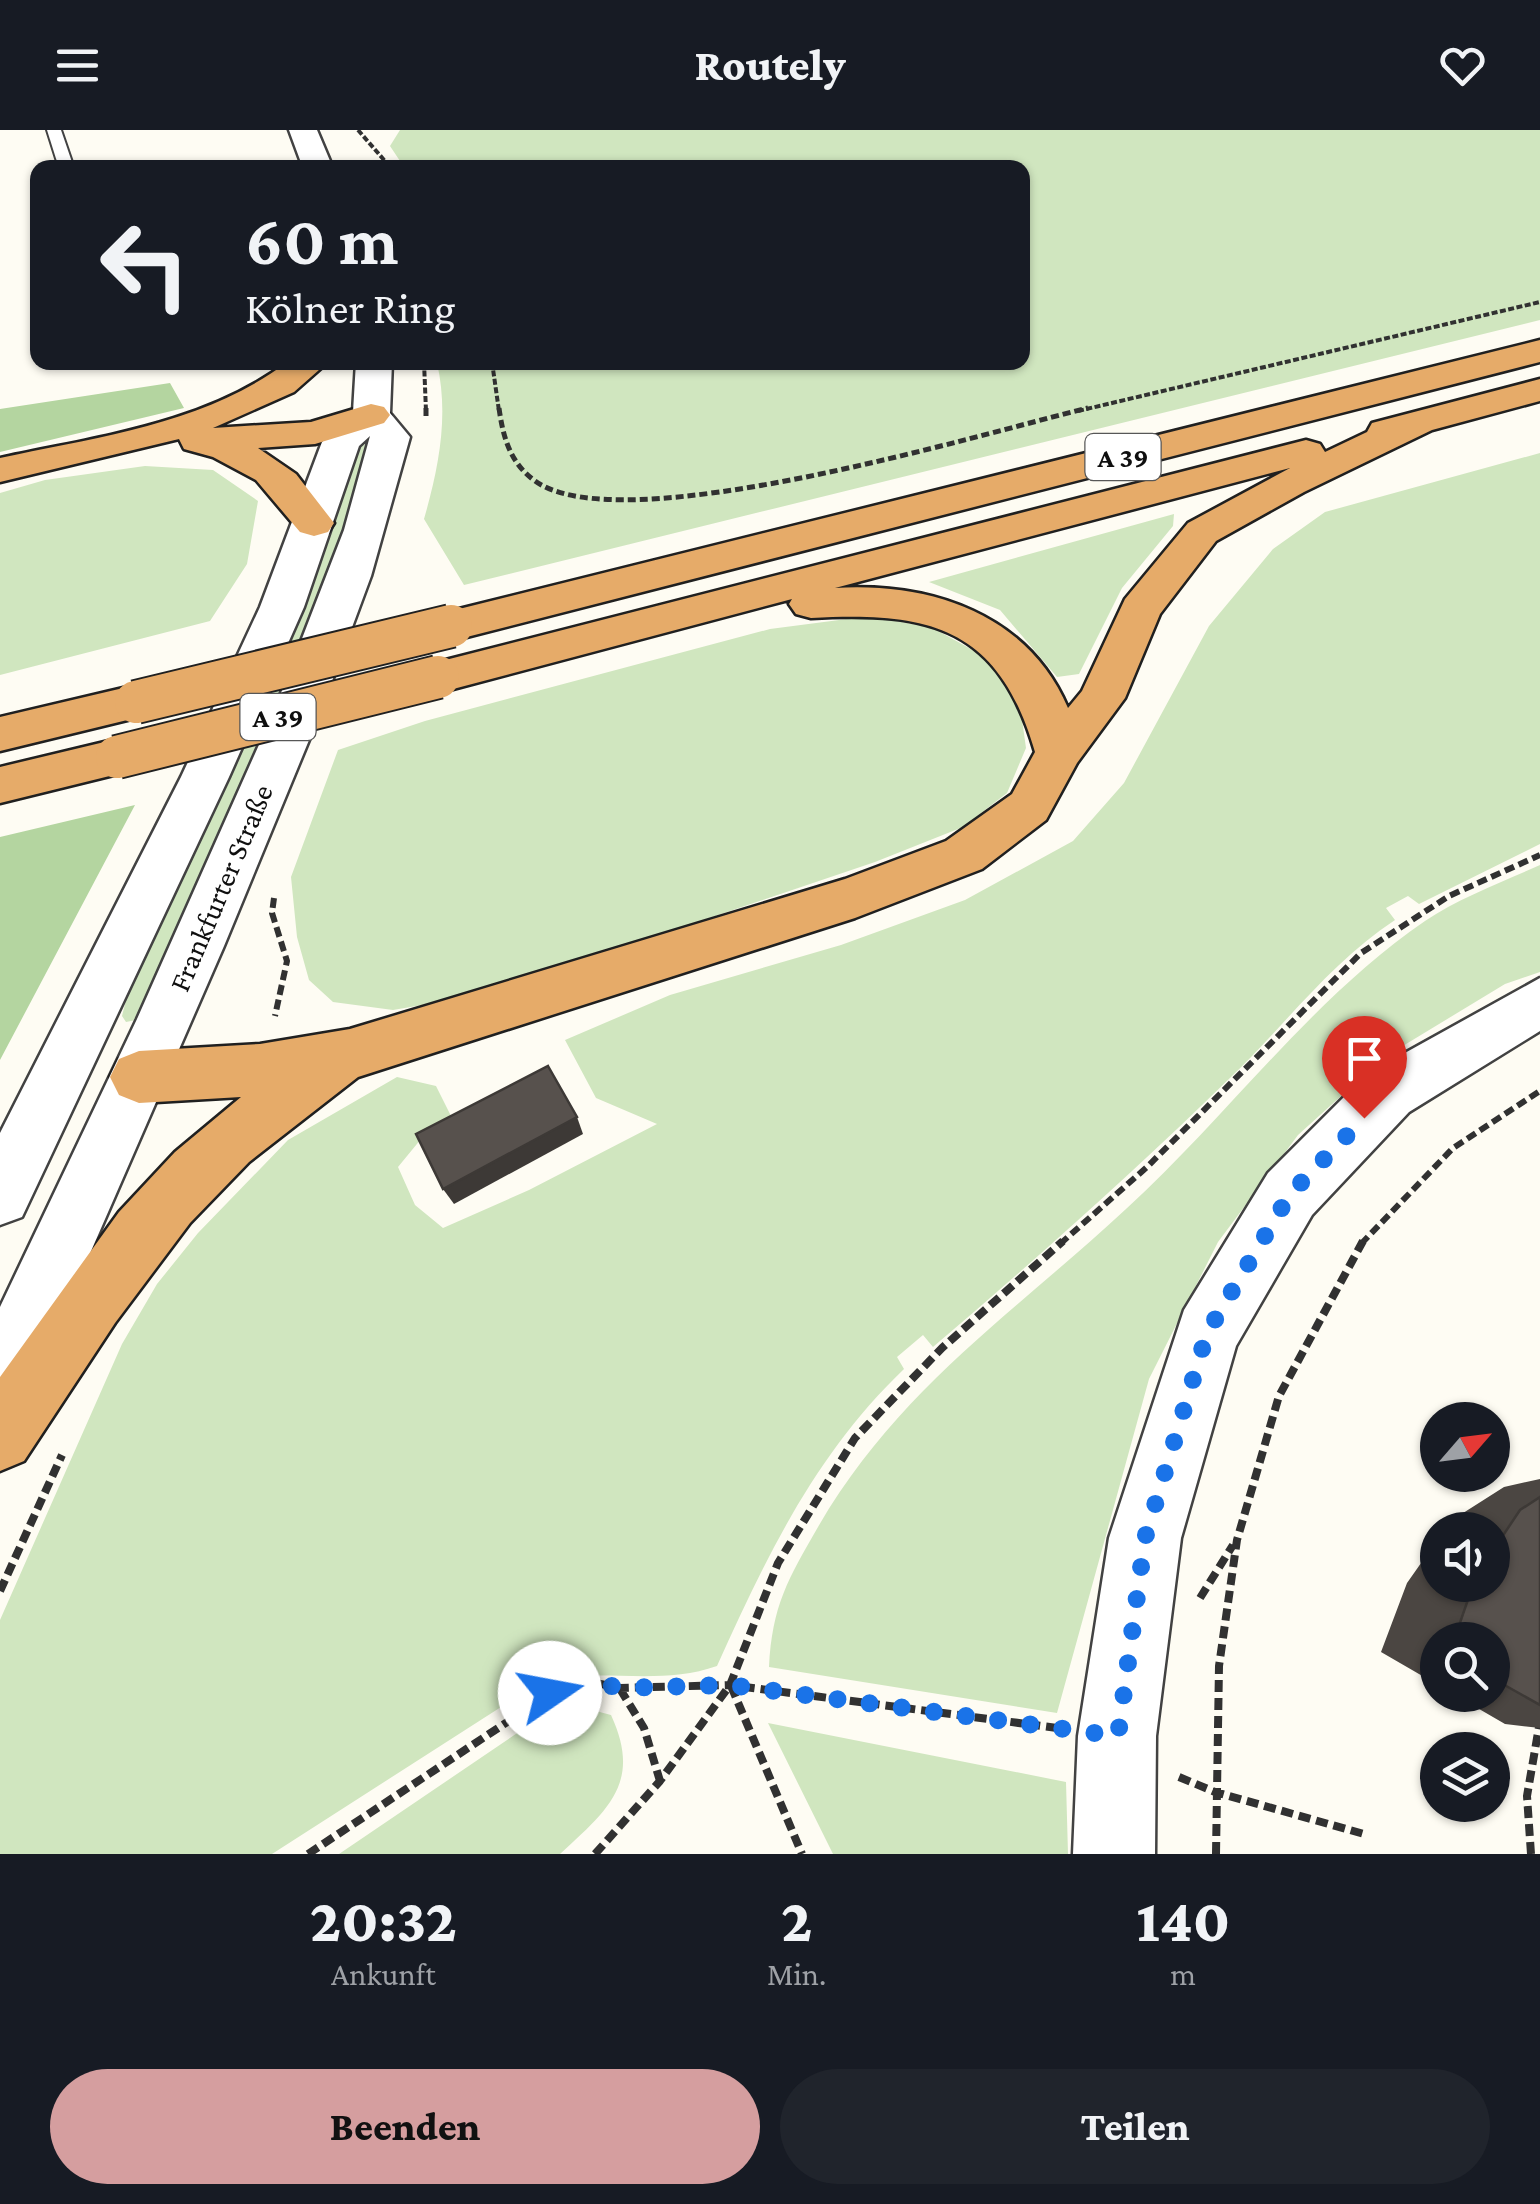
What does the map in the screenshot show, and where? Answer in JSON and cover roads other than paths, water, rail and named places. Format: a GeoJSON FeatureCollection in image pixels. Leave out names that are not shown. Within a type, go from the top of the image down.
{"type":"FeatureCollection","features":[{"type":"Feature","properties":{"kind":"highway","name":"A 39"},"geometry":{"type":"LineString","coordinates":[[0,734],[452,626],[1540,351]]}},
{"type":"Feature","properties":{"kind":"highway"},"geometry":{"type":"LineString","coordinates":[[204,430],[302,370]]}},
{"type":"Feature","properties":{"kind":"highway","name":"A 39"},"geometry":{"type":"LineString","coordinates":[[0,784],[438,677],[1540,390]]}},
{"type":"Feature","properties":{"kind":"highway"},"geometry":{"type":"LineString","coordinates":[[0,470],[100,446],[204,430],[315,433],[371,416]]}},
{"type":"Feature","properties":{"kind":"highway"},"geometry":{"type":"LineString","coordinates":[[138,1077],[260,1070],[350,1054],[855,897],[964,855],[1029,807],[1059,752],[1102,698],[1140,609],[1202,532],[1290,482],[1418,423]]}},
{"type":"Feature","properties":{"kind":"highway"},"geometry":{"type":"LineString","coordinates":[[204,430],[280,476],[314,523]]}},
{"type":"Feature","properties":{"kind":"highway"},"geometry":{"type":"LineString","coordinates":[[674,616],[866,598],[934,608],[993,637],[1038,693],[1059,752]]}},
{"type":"Feature","properties":{"kind":"highway"},"geometry":{"type":"LineString","coordinates":[[0,1437],[120,1260],[196,1172],[258,1118],[350,1054]]}},
{"type":"Feature","properties":{"kind":"street"},"geometry":{"type":"LineString","coordinates":[[304,130],[315,160]]}},
{"type":"Feature","properties":{"kind":"street"},"geometry":{"type":"LineString","coordinates":[[371,416],[374,370]]}},
{"type":"Feature","properties":{"kind":"street","name":"Frankfurter Straße"},"geometry":{"type":"LineString","coordinates":[[0,1196],[205,776],[282,607],[342,442],[371,416],[391,437],[372,520],[312,675],[138,1077],[0,1382]]}},
{"type":"Feature","properties":{"kind":"street"},"geometry":{"type":"LineString","coordinates":[[1114,1854],[1140,1753],[1145,1538],[1207,1333],[1290,1194],[1388,1093],[1540,1002]]}},
{"type":"Feature","properties":{"kind":"street"},"geometry":{"type":"LineString","coordinates":[[63,1069],[138,1077]]}},
{"type":"Feature","properties":{"kind":"lane"},"geometry":{"type":"LineString","coordinates":[[54,130],[64,160]]}}]}
